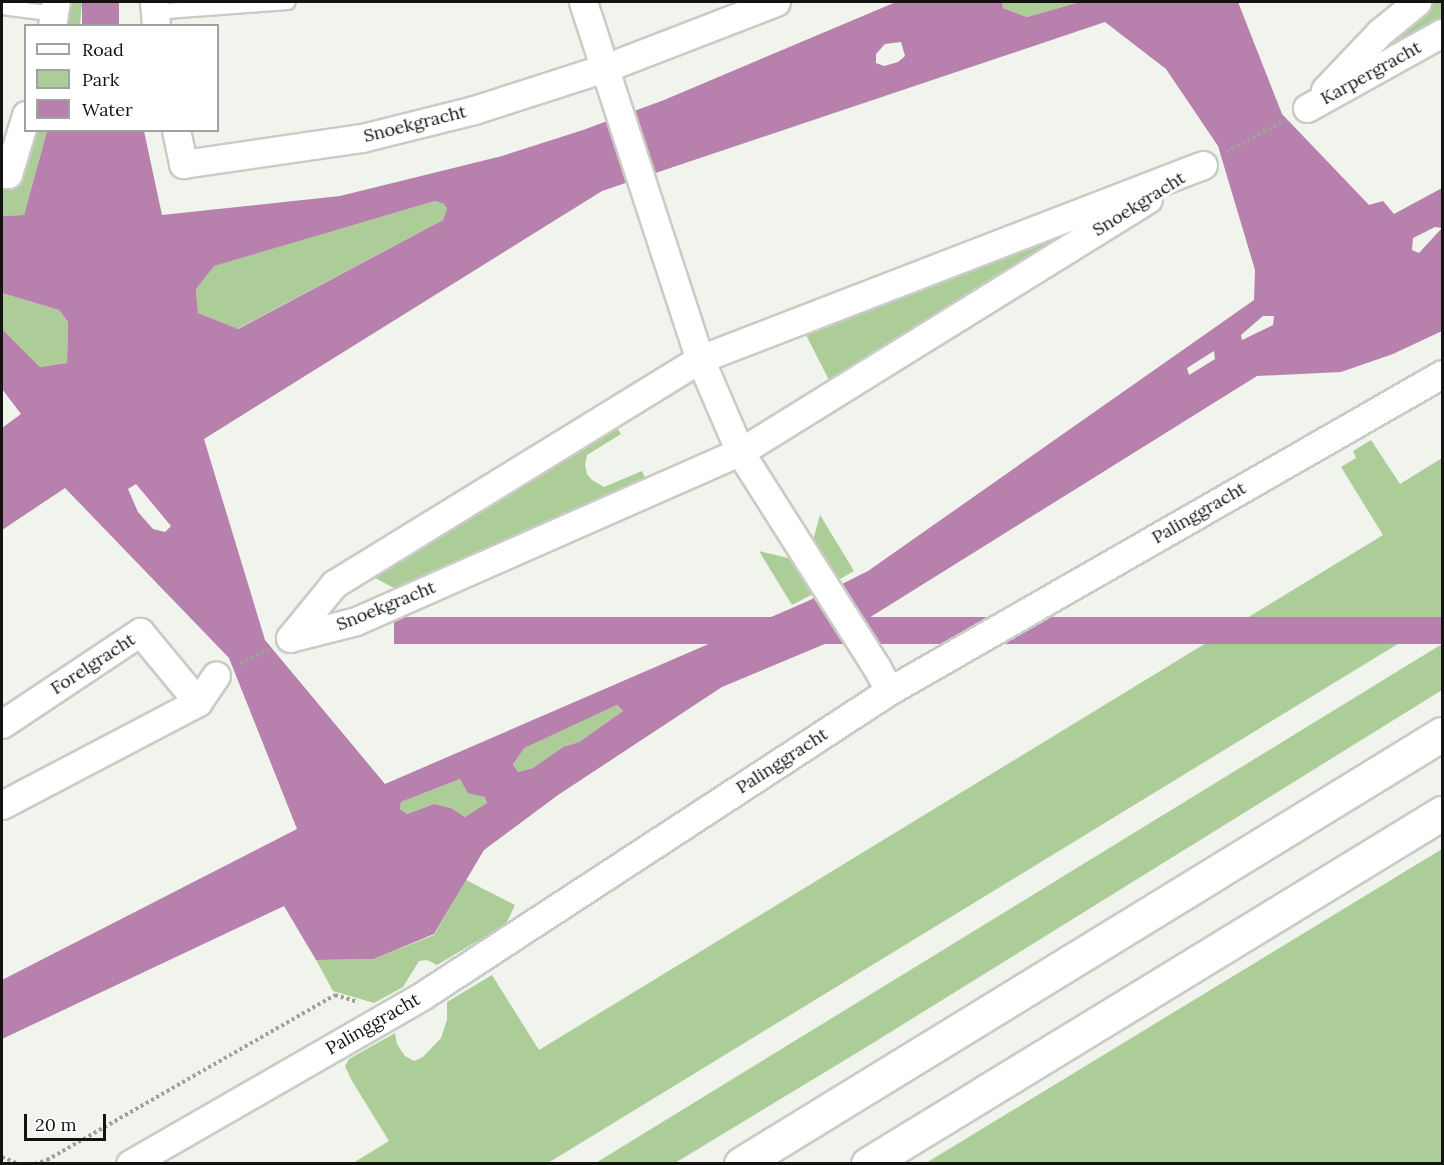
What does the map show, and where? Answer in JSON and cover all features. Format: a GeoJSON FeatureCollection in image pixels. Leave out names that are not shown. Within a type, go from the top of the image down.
{"type":"FeatureCollection","features":[{"type":"Feature","properties":{"kind":"highway"},"geometry":{"type":"LineString","coordinates":[[741,1164],[1443,734]]}},
{"type":"Feature","properties":{"kind":"highway"},"geometry":{"type":"LineString","coordinates":[[868,1164],[1443,813]]}},
{"type":"Feature","properties":{"kind":"street"},"geometry":{"type":"LineString","coordinates":[[583,2],[700,359],[740,452],[883,679]]}},
{"type":"Feature","properties":{"kind":"street","name":"Snoekgracht"},"geometry":{"type":"LineString","coordinates":[[176,132],[183,164],[362,138],[608,78],[776,2]]}},
{"type":"Feature","properties":{"kind":"street","name":"Karpergracht"},"geometry":{"type":"LineString","coordinates":[[1307,108],[1379,33],[1417,2]]}},
{"type":"Feature","properties":{"kind":"street","name":"Karpergracht"},"geometry":{"type":"LineString","coordinates":[[1307,108],[1443,33]]}},
{"type":"Feature","properties":{"kind":"street"},"geometry":{"type":"LineString","coordinates":[[2,174],[8,174],[24,122]]}},
{"type":"Feature","properties":{"kind":"street","name":"Snoekgracht"},"geometry":{"type":"LineString","coordinates":[[290,638],[334,584],[700,359],[1203,165]]}},
{"type":"Feature","properties":{"kind":"street","name":"Snoekgracht"},"geometry":{"type":"LineString","coordinates":[[290,638],[357,621],[740,452],[1203,165]]}},
{"type":"Feature","properties":{"kind":"street","name":"Palinggracht"},"geometry":{"type":"LineString","coordinates":[[130,1164],[394,1012],[883,679],[1443,374]]}},
{"type":"Feature","properties":{"kind":"street","name":"Forelgracht"},"geometry":{"type":"LineString","coordinates":[[2,724],[140,632],[198,702]]}},
{"type":"Feature","properties":{"kind":"street"},"geometry":{"type":"LineString","coordinates":[[2,805],[198,702],[216,675]]}},
{"type":"Feature","properties":{"kind":"lane"},"geometry":{"type":"LineString","coordinates":[[154,13],[288,2]]}},
{"type":"Feature","properties":{"kind":"lane"},"geometry":{"type":"LineString","coordinates":[[2,7],[54,14]]}},
{"type":"Feature","properties":{"kind":"path"},"geometry":{"type":"LineString","coordinates":[[1203,165],[1307,108]]}},
{"type":"Feature","properties":{"kind":"path"},"geometry":{"type":"LineString","coordinates":[[216,675],[290,638]]}},
{"type":"Feature","properties":{"kind":"path"},"geometry":{"type":"LineString","coordinates":[[35,1164],[47,1160],[335,995],[394,1012]]}},
{"type":"Feature","properties":{"kind":"path"},"geometry":{"type":"LineString","coordinates":[[2,1157],[19,1164]]}},
{"type":"Feature","properties":{"kind":"green space"},"geometry":{"type":"Polygon","coordinates":[[[61,2],[82,2],[80,24],[66,24],[68,14],[61,2]]]}},
{"type":"Feature","properties":{"kind":"green space"},"geometry":{"type":"Polygon","coordinates":[[[1002,2],[1080,2],[1027,17],[1003,8],[1002,2]]]}},
{"type":"Feature","properties":{"kind":"green space"},"geometry":{"type":"Polygon","coordinates":[[[1432,2],[1442,2],[1442,23],[1392,53],[1384,41],[1432,2]]]}},
{"type":"Feature","properties":{"kind":"green space"},"geometry":{"type":"Polygon","coordinates":[[[27,132],[47,132],[24,215],[2,216],[2,176],[27,132]]]}},
{"type":"Feature","properties":{"kind":"green space"},"geometry":{"type":"Polygon","coordinates":[[[435,201],[444,204],[447,209],[443,220],[237,329],[198,313],[196,289],[213,266],[435,201]]]}},
{"type":"Feature","properties":{"kind":"green space"},"geometry":{"type":"Polygon","coordinates":[[[1055,229],[1065,245],[832,386],[803,329],[1055,229]]]}},
{"type":"Feature","properties":{"kind":"green space"},"geometry":{"type":"Polygon","coordinates":[[[2,293],[59,310],[68,322],[67,363],[40,367],[2,329],[2,293]]]}},
{"type":"Feature","properties":{"kind":"green space"},"geometry":{"type":"Polygon","coordinates":[[[613,421],[621,434],[587,455],[585,465],[587,474],[604,487],[642,471],[647,482],[398,590],[369,575],[613,421]]]}},
{"type":"Feature","properties":{"kind":"green space"},"geometry":{"type":"Polygon","coordinates":[[[1371,440],[1400,484],[1442,458],[1442,617],[548,1163],[353,1163],[389,1141],[352,1081],[345,1066],[349,1059],[395,1033],[397,1044],[405,1056],[414,1061],[423,1057],[441,1038],[447,1020],[447,1002],[492,975],[539,1050],[1383,535],[1341,467],[1356,458],[1353,451],[1371,440]]]}},
{"type":"Feature","properties":{"kind":"green space"},"geometry":{"type":"Polygon","coordinates":[[[820,515],[854,571],[833,583],[811,547],[820,515]]]}},
{"type":"Feature","properties":{"kind":"green space"},"geometry":{"type":"Polygon","coordinates":[[[759,551],[792,559],[813,594],[792,605],[759,551]]]}},
{"type":"Feature","properties":{"kind":"green space"},"geometry":{"type":"Polygon","coordinates":[[[1442,644],[1442,690],[873,1043],[675,1163],[594,1164],[1442,644]]]}},
{"type":"Feature","properties":{"kind":"green space"},"geometry":{"type":"Polygon","coordinates":[[[617,705],[623,711],[579,742],[563,747],[533,768],[518,772],[513,766],[524,747],[617,705]]]}},
{"type":"Feature","properties":{"kind":"green space"},"geometry":{"type":"Polygon","coordinates":[[[460,779],[485,797],[488,803],[465,817],[451,808],[434,804],[407,814],[400,809],[401,802],[460,779]]]}},
{"type":"Feature","properties":{"kind":"green space"},"geometry":{"type":"Polygon","coordinates":[[[1442,849],[1442,1163],[926,1163],[1442,849]]]}},
{"type":"Feature","properties":{"kind":"green space"},"geometry":{"type":"Polygon","coordinates":[[[466,880],[515,905],[506,924],[437,965],[427,960],[419,961],[403,987],[374,1003],[333,991],[316,960],[374,959],[434,935],[466,880]]]}},
{"type":"Feature","properties":{"kind":"water"},"geometry":{"type":"Polygon","coordinates":[[[82,2],[119,2],[119,24],[82,24],[82,2]]]}},
{"type":"Feature","properties":{"kind":"water"},"geometry":{"type":"Polygon","coordinates":[[[896,2],[1002,2],[1003,8],[1027,17],[1080,2],[1238,2],[1282,114],[1369,205],[1383,201],[1394,214],[1442,188],[1442,228],[1442,331],[1393,354],[1341,372],[1257,376],[832,641],[722,687],[558,795],[484,850],[434,934],[374,959],[316,960],[284,906],[2,1039],[2,980],[297,829],[229,658],[65,488],[2,530],[2,428],[21,414],[2,389],[2,329],[40,367],[67,363],[68,322],[59,310],[2,293],[2,216],[24,215],[47,132],[144,132],[162,215],[340,196],[502,156],[583,130],[664,100],[896,2]],[[1105,22],[602,191],[204,439],[265,640],[385,784],[808,601],[868,571],[1254,300],[1255,270],[1218,146],[1166,69],[1105,22]],[[901,42],[885,44],[876,54],[876,63],[884,66],[898,62],[905,56],[901,42]],[[435,201],[214,266],[196,289],[198,313],[238,329],[443,220],[447,209],[444,204],[435,201]],[[1435,227],[1413,238],[1412,250],[1419,253],[1442,228],[1435,227]],[[1263,316],[1241,335],[1242,340],[1273,325],[1274,316],[1263,316]],[[1214,351],[1187,368],[1189,375],[1215,359],[1214,351]],[[136,484],[128,489],[138,512],[153,529],[165,532],[171,526],[136,484]],[[617,705],[524,748],[513,765],[518,772],[533,768],[563,747],[579,742],[623,711],[617,705]],[[460,779],[401,802],[400,809],[407,814],[434,804],[451,808],[465,817],[487,803],[485,797],[468,793],[460,779]]]}},
{"type":"Feature","properties":{"kind":"water"},"geometry":{"type":"Polygon","coordinates":[[[394,617],[1442,617],[1442,644],[394,644],[394,617]]]}}]}
